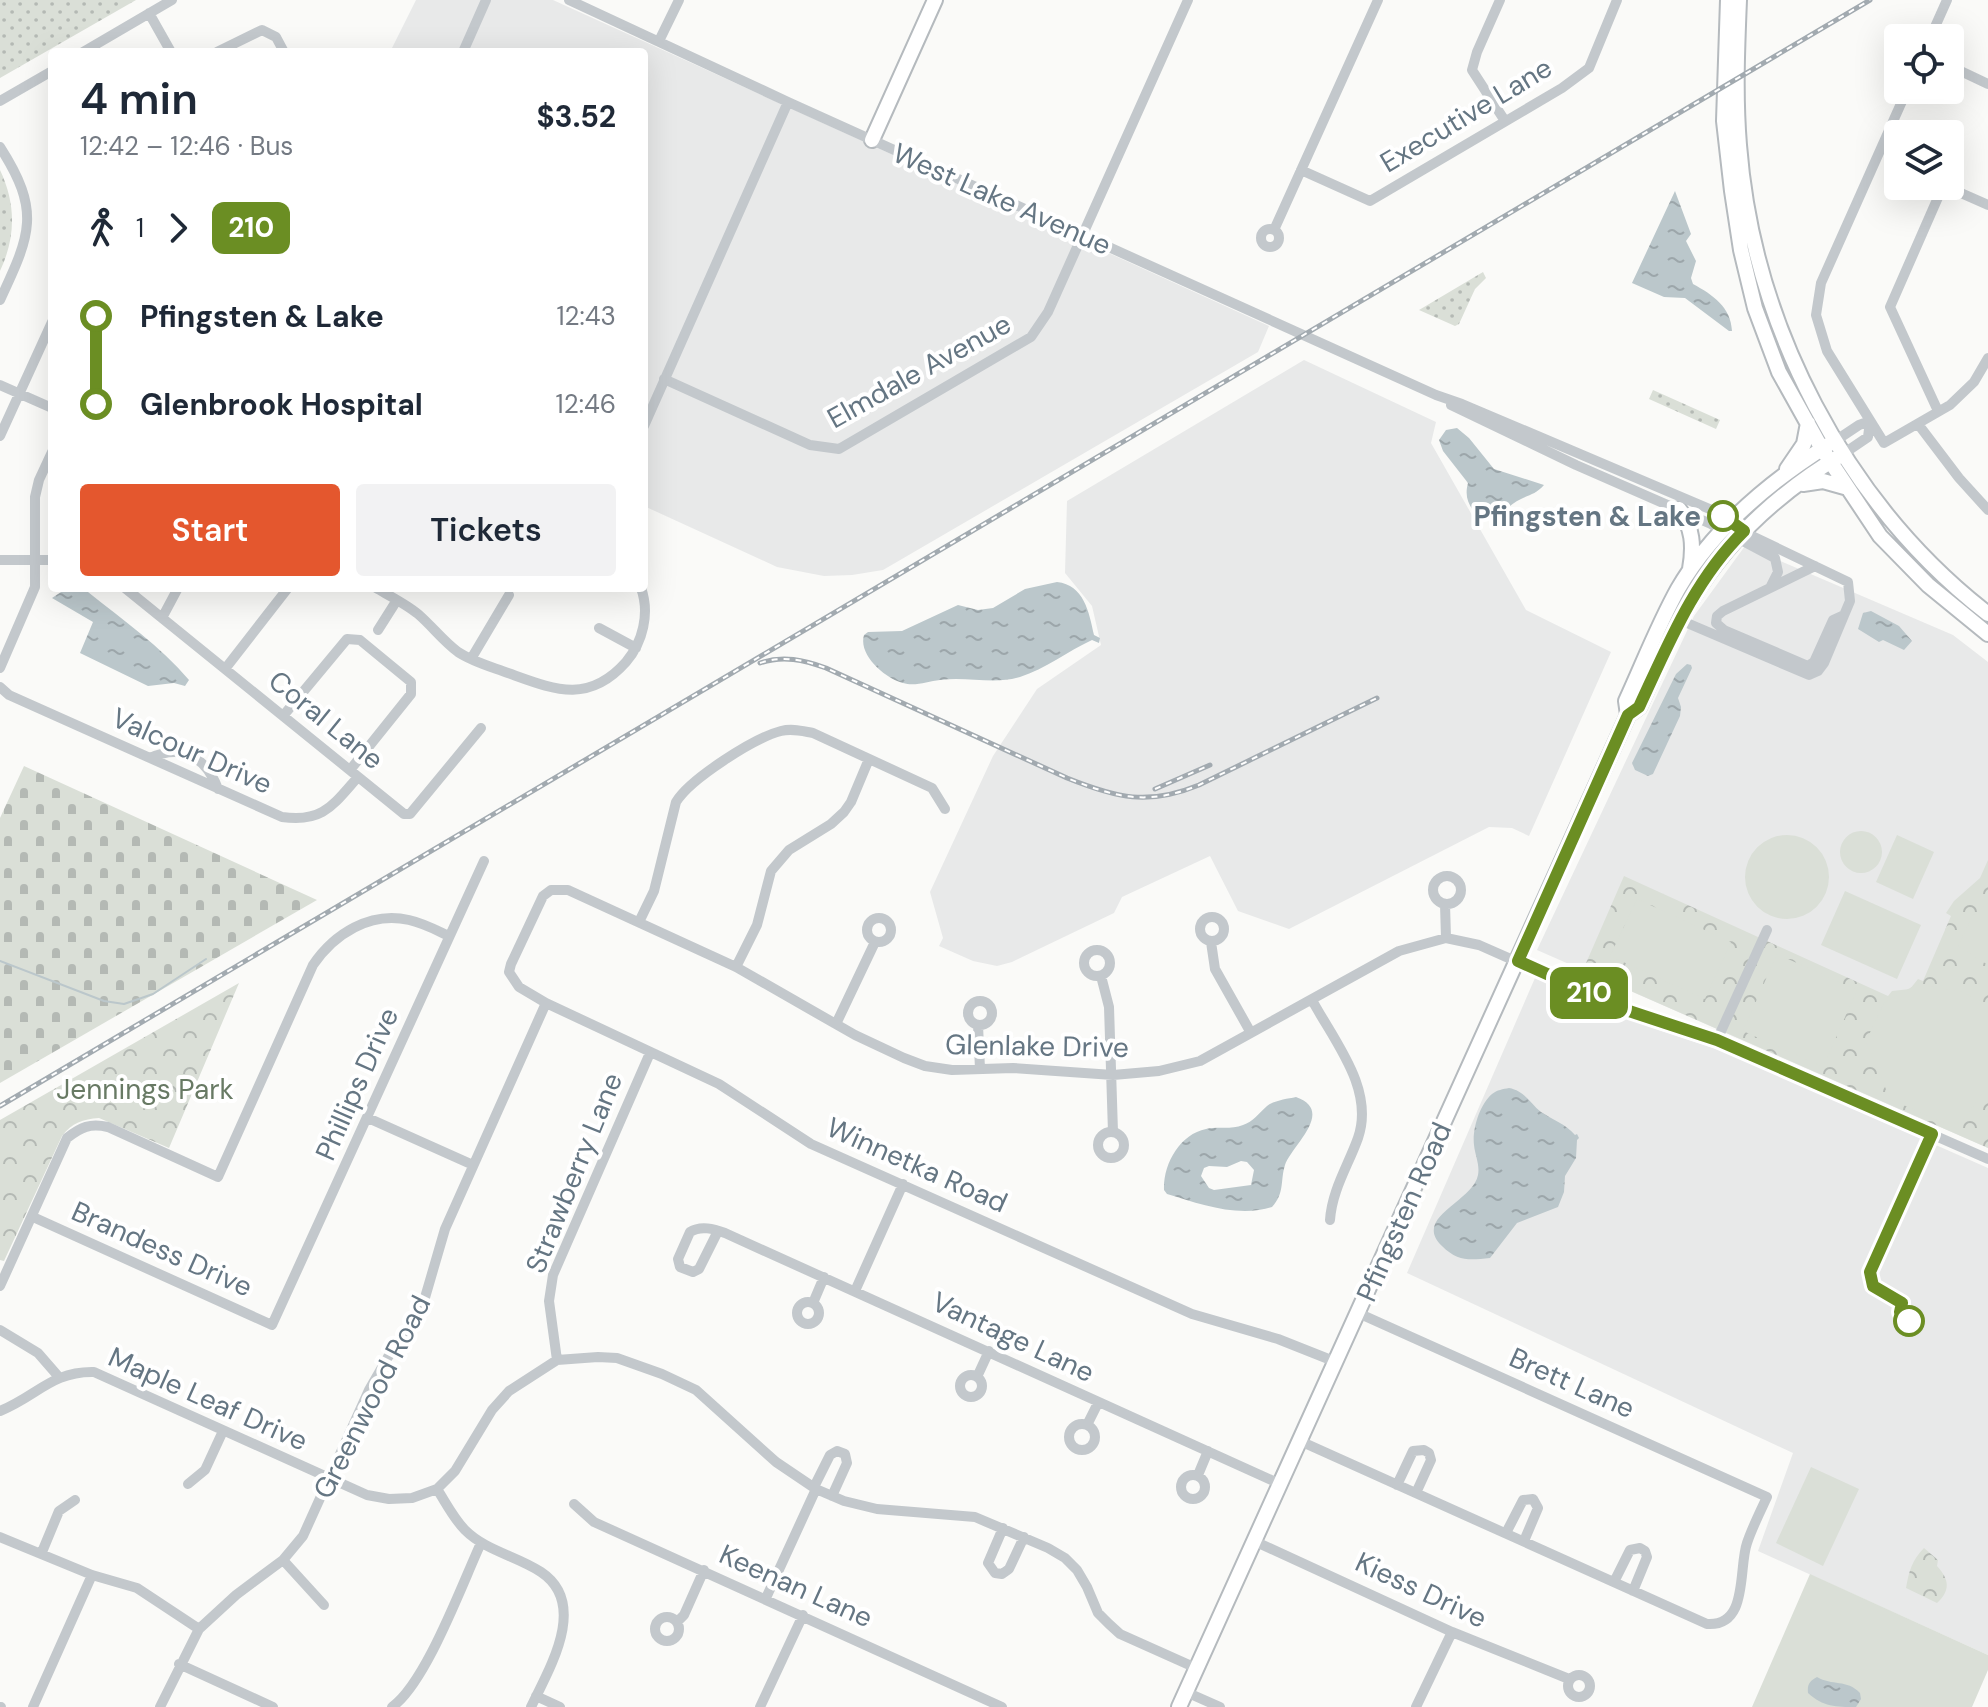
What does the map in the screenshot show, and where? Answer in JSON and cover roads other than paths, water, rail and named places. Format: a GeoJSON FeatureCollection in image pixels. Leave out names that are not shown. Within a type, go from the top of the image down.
{"type":"FeatureCollection","features":[{"type":"Feature","properties":{"kind":"main road"},"geometry":{"type":"LineString","coordinates":[[872,140],[935,0]]}},
{"type":"Feature","properties":{"kind":"main road"},"geometry":{"type":"LineString","coordinates":[[1728,0],[1724,121],[1741,250],[1755,308],[1779,372],[1808,423],[1902,530],[1955,586],[1988,614]]}},
{"type":"Feature","properties":{"kind":"main road"},"geometry":{"type":"LineString","coordinates":[[1739,0],[1736,110],[1739,148],[1750,227],[1778,318],[1848,488],[1880,536],[1928,585],[1988,634]]}},
{"type":"Feature","properties":{"kind":"main road"},"geometry":{"type":"LineString","coordinates":[[1808,423],[1804,444],[1786,483],[1828,482],[1848,488]]}},
{"type":"Feature","properties":{"kind":"main road","name":"Pfingsten Road"},"geometry":{"type":"LineString","coordinates":[[1628,715],[1626,701],[1689,572],[1726,526],[1833,451]]}},
{"type":"Feature","properties":{"kind":"main road","name":"Pfingsten Road"},"geometry":{"type":"LineString","coordinates":[[1179,1707],[1628,715],[1639,707],[1680,620],[1709,573],[1786,483]]}},
{"type":"Feature","properties":{"kind":"main road"},"geometry":{"type":"LineString","coordinates":[[1679,509],[1692,537],[1689,572]]}},
{"type":"Feature","properties":{"kind":"street"},"geometry":{"type":"LineString","coordinates":[[90,48],[172,0]]}},
{"type":"Feature","properties":{"kind":"street"},"geometry":{"type":"LineString","coordinates":[[465,48],[486,0]]}},
{"type":"Feature","properties":{"kind":"street","name":"West Lake Avenue"},"geometry":{"type":"LineString","coordinates":[[569,0],[590,4],[659,41],[788,102],[1436,395],[1719,513],[1726,526]]}},
{"type":"Feature","properties":{"kind":"street"},"geometry":{"type":"LineString","coordinates":[[659,41],[679,0]]}},
{"type":"Feature","properties":{"kind":"street","name":"Elmdale Avenue"},"geometry":{"type":"LineString","coordinates":[[664,379],[810,445],[839,449],[1031,337],[1048,312],[1188,0]]}},
{"type":"Feature","properties":{"kind":"street"},"geometry":{"type":"LineString","coordinates":[[1274,230],[1378,0]]}},
{"type":"Feature","properties":{"kind":"street"},"geometry":{"type":"LineString","coordinates":[[1500,0],[1472,70],[1505,121]]}},
{"type":"Feature","properties":{"kind":"street","name":"Executive Lane"},"geometry":{"type":"LineString","coordinates":[[1301,170],[1370,201],[1562,88],[1589,68],[1617,0]]}},
{"type":"Feature","properties":{"kind":"street"},"geometry":{"type":"LineString","coordinates":[[1936,24],[1947,0]]}},
{"type":"Feature","properties":{"kind":"street"},"geometry":{"type":"LineString","coordinates":[[149,13],[169,48]]}},
{"type":"Feature","properties":{"kind":"street"},"geometry":{"type":"LineString","coordinates":[[225,48],[262,30],[276,37],[282,48]]}},
{"type":"Feature","properties":{"kind":"street"},"geometry":{"type":"LineString","coordinates":[[0,101],[48,73]]}},
{"type":"Feature","properties":{"kind":"street"},"geometry":{"type":"LineString","coordinates":[[1964,73],[1988,84]]}},
{"type":"Feature","properties":{"kind":"street"},"geometry":{"type":"LineString","coordinates":[[648,417],[788,102]]}},
{"type":"Feature","properties":{"kind":"street"},"geometry":{"type":"LineString","coordinates":[[1901,104],[1821,283],[1816,315],[1827,351],[1884,443],[1967,391],[1988,358]]}},
{"type":"Feature","properties":{"kind":"street"},"geometry":{"type":"LineString","coordinates":[[0,147],[14,169],[25,196],[28,224],[17,262],[0,300]]}},
{"type":"Feature","properties":{"kind":"street"},"geometry":{"type":"LineString","coordinates":[[1964,195],[1988,205]]}},
{"type":"Feature","properties":{"kind":"street"},"geometry":{"type":"LineString","coordinates":[[1938,200],[1890,307],[1938,411]]}},
{"type":"Feature","properties":{"kind":"street"},"geometry":{"type":"LineString","coordinates":[[0,436],[48,331]]}},
{"type":"Feature","properties":{"kind":"street"},"geometry":{"type":"LineString","coordinates":[[0,385],[48,406]]}},
{"type":"Feature","properties":{"kind":"street","name":"West Lake Avenue"},"geometry":{"type":"LineString","coordinates":[[1436,395],[1511,435],[1679,509],[1726,526],[1848,582],[1851,597],[1844,615]]}},
{"type":"Feature","properties":{"kind":"street","name":"Pfingsten Road"},"geometry":{"type":"LineString","coordinates":[[1833,451],[1868,437],[1870,421]]}},
{"type":"Feature","properties":{"kind":"street"},"geometry":{"type":"LineString","coordinates":[[1918,424],[1988,510]]}},
{"type":"Feature","properties":{"kind":"street"},"geometry":{"type":"LineString","coordinates":[[0,668],[33,596],[37,579],[35,497],[48,461]]}},
{"type":"Feature","properties":{"kind":"street"},"geometry":{"type":"LineString","coordinates":[[1740,535],[1775,558],[1778,572],[1771,586]]}},
{"type":"Feature","properties":{"kind":"street"},"geometry":{"type":"LineString","coordinates":[[0,560],[48,560]]}},
{"type":"Feature","properties":{"kind":"street"},"geometry":{"type":"LineString","coordinates":[[1815,566],[1719,613],[1716,623],[1724,630],[1808,666],[1814,662],[1833,620],[1844,615]]}},
{"type":"Feature","properties":{"kind":"street","name":"Coral Lane"},"geometry":{"type":"LineString","coordinates":[[130,592],[404,814],[410,814],[481,728]]}},
{"type":"Feature","properties":{"kind":"street"},"geometry":{"type":"LineString","coordinates":[[162,618],[176,592]]}},
{"type":"Feature","properties":{"kind":"street"},"geometry":{"type":"LineString","coordinates":[[225,669],[285,592]]}},
{"type":"Feature","properties":{"kind":"street"},"geometry":{"type":"LineString","coordinates":[[383,592],[417,613],[458,652],[471,659],[533,684],[572,691],[603,680],[624,665],[636,648],[645,613],[642,592]]}},
{"type":"Feature","properties":{"kind":"street"},"geometry":{"type":"LineString","coordinates":[[471,659],[509,595]]}},
{"type":"Feature","properties":{"kind":"street"},"geometry":{"type":"LineString","coordinates":[[378,630],[397,600]]}},
{"type":"Feature","properties":{"kind":"street"},"geometry":{"type":"LineString","coordinates":[[1680,620],[1809,675],[1818,671],[1824,663],[1844,615]]}},
{"type":"Feature","properties":{"kind":"street"},"geometry":{"type":"LineString","coordinates":[[599,628],[636,648]]}},
{"type":"Feature","properties":{"kind":"street","name":"Valcour Drive"},"geometry":{"type":"LineString","coordinates":[[0,687],[9,695],[282,817],[308,819],[333,806],[413,689],[411,682],[360,640],[347,639],[283,716]]}},
{"type":"Feature","properties":{"kind":"street"},"geometry":{"type":"LineString","coordinates":[[639,922],[654,891],[676,802],[682,791],[695,779],[773,734],[784,730],[813,733],[932,788],[945,809]]}},
{"type":"Feature","properties":{"kind":"street"},"geometry":{"type":"LineString","coordinates":[[150,758],[167,751],[195,757],[208,767],[218,789]]}},
{"type":"Feature","properties":{"kind":"street"},"geometry":{"type":"LineString","coordinates":[[736,967],[757,925],[771,871],[789,850],[831,824],[844,812],[869,759]]}},
{"type":"Feature","properties":{"kind":"street","name":"Phillips Drive"},"geometry":{"type":"LineString","coordinates":[[272,1325],[484,861]]}},
{"type":"Feature","properties":{"kind":"street","name":"Glenlake Drive"},"geometry":{"type":"LineString","coordinates":[[511,964],[543,896],[551,890],[568,890],[736,967],[836,1024],[925,1066],[952,1070],[1013,1068],[1113,1075],[1159,1071],[1200,1061],[1399,951],[1446,938],[1479,945],[1629,1011],[1717,1040],[1988,1159]]}},
{"type":"Feature","properties":{"kind":"street"},"geometry":{"type":"LineString","coordinates":[[1445,904],[1446,938]]}},
{"type":"Feature","properties":{"kind":"street"},"geometry":{"type":"LineString","coordinates":[[0,1286],[67,1138],[79,1128],[94,1124],[108,1127],[218,1177],[313,965],[331,942],[366,922],[391,918],[418,922],[449,936]]}},
{"type":"Feature","properties":{"kind":"street"},"geometry":{"type":"LineString","coordinates":[[1717,1040],[1767,930]]}},
{"type":"Feature","properties":{"kind":"street"},"geometry":{"type":"LineString","coordinates":[[836,1024],[875,942]]}},
{"type":"Feature","properties":{"kind":"street"},"geometry":{"type":"LineString","coordinates":[[1211,942],[1215,969],[1251,1033]]}},
{"type":"Feature","properties":{"kind":"street","name":"Winnetka Road"},"geometry":{"type":"LineString","coordinates":[[511,964],[509,972],[513,980],[546,1003],[719,1084],[811,1144],[1192,1314],[1278,1339],[1336,1362]]}},
{"type":"Feature","properties":{"kind":"street"},"geometry":{"type":"LineString","coordinates":[[1101,976],[1109,1007],[1113,1132]]}},
{"type":"Feature","properties":{"kind":"street"},"geometry":{"type":"LineString","coordinates":[[1312,1000],[1355,1077],[1362,1097],[1358,1136],[1331,1199],[1330,1220]]}},
{"type":"Feature","properties":{"kind":"street","name":"Greenwood Road"},"geometry":{"type":"LineString","coordinates":[[160,1707],[199,1629],[283,1560],[303,1536],[369,1390],[424,1301],[445,1229],[546,1003]]}},
{"type":"Feature","properties":{"kind":"street"},"geometry":{"type":"LineString","coordinates":[[978,1025],[980,1069]]}},
{"type":"Feature","properties":{"kind":"street","name":"Strawberry Lane"},"geometry":{"type":"LineString","coordinates":[[557,1360],[549,1301],[553,1275],[650,1053]]}},
{"type":"Feature","properties":{"kind":"street"},"geometry":{"type":"LineString","coordinates":[[368,1118],[473,1165]]}},
{"type":"Feature","properties":{"kind":"street"},"geometry":{"type":"LineString","coordinates":[[855,1291],[903,1184]]}},
{"type":"Feature","properties":{"kind":"street","name":"Brandess Drive"},"geometry":{"type":"LineString","coordinates":[[33,1217],[272,1325]]}},
{"type":"Feature","properties":{"kind":"street"},"geometry":{"type":"LineString","coordinates":[[703,1228],[722,1232],[699,1269],[693,1272],[680,1267],[678,1259],[690,1232],[703,1228]]}},
{"type":"Feature","properties":{"kind":"street","name":"Vantage Lane"},"geometry":{"type":"LineString","coordinates":[[722,1232],[1280,1484]]}},
{"type":"Feature","properties":{"kind":"street"},"geometry":{"type":"LineString","coordinates":[[813,1303],[824,1277]]}},
{"type":"Feature","properties":{"kind":"street","name":"Brett Lane"},"geometry":{"type":"LineString","coordinates":[[1358,1313],[1767,1497],[1746,1544],[1740,1592],[1726,1620],[1718,1625],[1707,1624],[1633,1591]]}},
{"type":"Feature","properties":{"kind":"street"},"geometry":{"type":"LineString","coordinates":[[0,1330],[38,1353],[58,1376],[0,1411]]}},
{"type":"Feature","properties":{"kind":"street"},"geometry":{"type":"LineString","coordinates":[[977,1377],[989,1351]]}},
{"type":"Feature","properties":{"kind":"street"},"geometry":{"type":"LineString","coordinates":[[531,1707],[564,1630],[560,1595],[541,1572],[481,1543],[464,1529],[437,1489],[455,1471],[492,1410],[509,1391],[557,1360],[598,1357],[617,1358],[696,1390],[712,1401],[776,1462],[832,1496],[877,1509],[975,1517],[1065,1558],[1077,1570],[1098,1613],[1120,1634],[1196,1668]]}},
{"type":"Feature","properties":{"kind":"street","name":"Maple Leaf Drive"},"geometry":{"type":"LineString","coordinates":[[58,1376],[94,1372],[367,1495],[389,1499],[412,1498],[437,1489]]}},
{"type":"Feature","properties":{"kind":"street"},"geometry":{"type":"LineString","coordinates":[[1087,1425],[1098,1403]]}},
{"type":"Feature","properties":{"kind":"street"},"geometry":{"type":"LineString","coordinates":[[188,1484],[205,1470],[223,1431]]}},
{"type":"Feature","properties":{"kind":"street"},"geometry":{"type":"LineString","coordinates":[[1300,1441],[1633,1591],[1647,1557],[1645,1551],[1640,1548],[1630,1550],[1614,1582]]}},
{"type":"Feature","properties":{"kind":"street"},"geometry":{"type":"LineString","coordinates":[[1397,1485],[1410,1455],[1417,1449],[1424,1450],[1431,1460],[1416,1493]]}},
{"type":"Feature","properties":{"kind":"street"},"geometry":{"type":"LineString","coordinates":[[766,1598],[830,1455],[837,1451],[845,1454],[847,1463],[832,1496]]}},
{"type":"Feature","properties":{"kind":"street"},"geometry":{"type":"LineString","coordinates":[[1198,1475],[1208,1451]]}},
{"type":"Feature","properties":{"kind":"street"},"geometry":{"type":"LineString","coordinates":[[1506,1533],[1523,1500],[1533,1499],[1538,1508],[1524,1541]]}},
{"type":"Feature","properties":{"kind":"street"},"geometry":{"type":"LineString","coordinates":[[42,1552],[59,1511],[75,1500]]}},
{"type":"Feature","properties":{"kind":"street","name":"Keenan Lane"},"geometry":{"type":"LineString","coordinates":[[574,1504],[594,1522],[766,1598],[995,1706]]}},
{"type":"Feature","properties":{"kind":"street"},"geometry":{"type":"LineString","coordinates":[[1003,1528],[988,1560],[989,1567],[995,1573],[1002,1574],[1009,1569],[1024,1537]]}},
{"type":"Feature","properties":{"kind":"street"},"geometry":{"type":"LineString","coordinates":[[0,1537],[92,1575],[137,1588],[199,1629]]}},
{"type":"Feature","properties":{"kind":"street","name":"Kiess Drive"},"geometry":{"type":"LineString","coordinates":[[1254,1541],[1452,1632],[1569,1679]]}},
{"type":"Feature","properties":{"kind":"street"},"geometry":{"type":"LineString","coordinates":[[392,1707],[409,1693],[425,1664],[481,1543]]}},
{"type":"Feature","properties":{"kind":"street"},"geometry":{"type":"LineString","coordinates":[[283,1560],[324,1605]]}},
{"type":"Feature","properties":{"kind":"street"},"geometry":{"type":"LineString","coordinates":[[677,1622],[684,1615],[704,1570]]}},
{"type":"Feature","properties":{"kind":"street"},"geometry":{"type":"LineString","coordinates":[[33,1707],[92,1575]]}},
{"type":"Feature","properties":{"kind":"street"},"geometry":{"type":"LineString","coordinates":[[760,1707],[803,1615]]}},
{"type":"Feature","properties":{"kind":"street"},"geometry":{"type":"LineString","coordinates":[[1416,1707],[1452,1632]]}},
{"type":"Feature","properties":{"kind":"street"},"geometry":{"type":"LineString","coordinates":[[179,1664],[273,1707]]}},
{"type":"Feature","properties":{"kind":"street"},"geometry":{"type":"LineString","coordinates":[[1186,1692],[1220,1707]]}},
{"type":"Feature","properties":{"kind":"street"},"geometry":{"type":"LineString","coordinates":[[536,1696],[560,1707]]}},
{"type":"Feature","properties":{"kind":"water"},"geometry":{"type":"Polygon","coordinates":[[[1675,191],[1691,234],[1686,241],[1696,261],[1691,278],[1693,284],[1714,297],[1724,308],[1732,331],[1685,298],[1664,297],[1632,283],[1675,191]]]}},
{"type":"Feature","properties":{"kind":"water"},"geometry":{"type":"Polygon","coordinates":[[[1457,428],[1494,469],[1544,485],[1497,516],[1479,518],[1468,502],[1468,483],[1443,451],[1439,440],[1446,430],[1457,428]]]}},
{"type":"Feature","properties":{"kind":"water"},"geometry":{"type":"Polygon","coordinates":[[[1057,582],[1073,588],[1084,601],[1094,635],[1100,638],[1099,643],[1092,640],[1020,677],[908,684],[881,671],[865,650],[864,635],[868,632],[902,631],[958,605],[978,610],[993,608],[1025,589],[1057,582]]]}},
{"type":"Feature","properties":{"kind":"water"},"geometry":{"type":"Polygon","coordinates":[[[61,592],[88,592],[141,634],[189,680],[185,686],[174,683],[148,686],[80,653],[93,622],[52,598],[61,592]]]}},
{"type":"Feature","properties":{"kind":"water"},"geometry":{"type":"Polygon","coordinates":[[[1871,611],[1899,626],[1912,641],[1904,650],[1883,640],[1879,642],[1858,629],[1863,613],[1871,611]]]}},
{"type":"Feature","properties":{"kind":"water"},"geometry":{"type":"Polygon","coordinates":[[[1687,664],[1692,668],[1678,698],[1680,716],[1653,774],[1648,776],[1635,770],[1632,763],[1676,674],[1687,664]]]}},
{"type":"Feature","properties":{"kind":"water"},"geometry":{"type":"Polygon","coordinates":[[[1509,1088],[1577,1134],[1576,1158],[1565,1176],[1564,1192],[1558,1207],[1517,1223],[1490,1258],[1459,1257],[1442,1246],[1435,1236],[1434,1226],[1474,1185],[1478,1175],[1474,1132],[1478,1117],[1492,1094],[1509,1088]]]}},
{"type":"Feature","properties":{"kind":"water"},"geometry":{"type":"Polygon","coordinates":[[[1296,1097],[1307,1103],[1312,1111],[1312,1120],[1285,1165],[1281,1192],[1272,1207],[1246,1211],[1219,1208],[1167,1194],[1164,1190],[1170,1161],[1188,1137],[1206,1129],[1243,1125],[1270,1104],[1296,1097]],[[1241,1161],[1227,1167],[1209,1166],[1204,1168],[1201,1176],[1214,1190],[1251,1185],[1254,1170],[1247,1162],[1241,1161]]]}},
{"type":"Feature","properties":{"kind":"water"},"geometry":{"type":"Polygon","coordinates":[[[1817,1677],[1855,1689],[1861,1699],[1856,1707],[1830,1705],[1814,1698],[1808,1693],[1808,1687],[1817,1677]]]}},
{"type":"Feature","properties":{"kind":"waterway"},"geometry":{"type":"LineString","coordinates":[[0,961],[104,1001],[124,1004],[153,994],[206,959]]}},
{"type":"Feature","properties":{"kind":"railway"},"geometry":{"type":"LineString","coordinates":[[0,1106],[1870,0]]}},
{"type":"Feature","properties":{"kind":"railway"},"geometry":{"type":"LineString","coordinates":[[760,663],[777,659],[793,660],[826,668],[1067,778],[1117,795],[1133,797],[1164,796],[1199,785],[1377,698]]}},
{"type":"Feature","properties":{"kind":"railway"},"geometry":{"type":"LineString","coordinates":[[1155,789],[1210,765]]}},
{"type":"Feature","properties":{"kind":"place","name":"Pfingsten & Lake"},"geometry":{"type":"Point","coordinates":[1723,516]}},
{"type":"Feature","properties":{"kind":"park label","name":"Jennings Park"},"geometry":{"type":"Point","coordinates":[145,1089]}}]}
